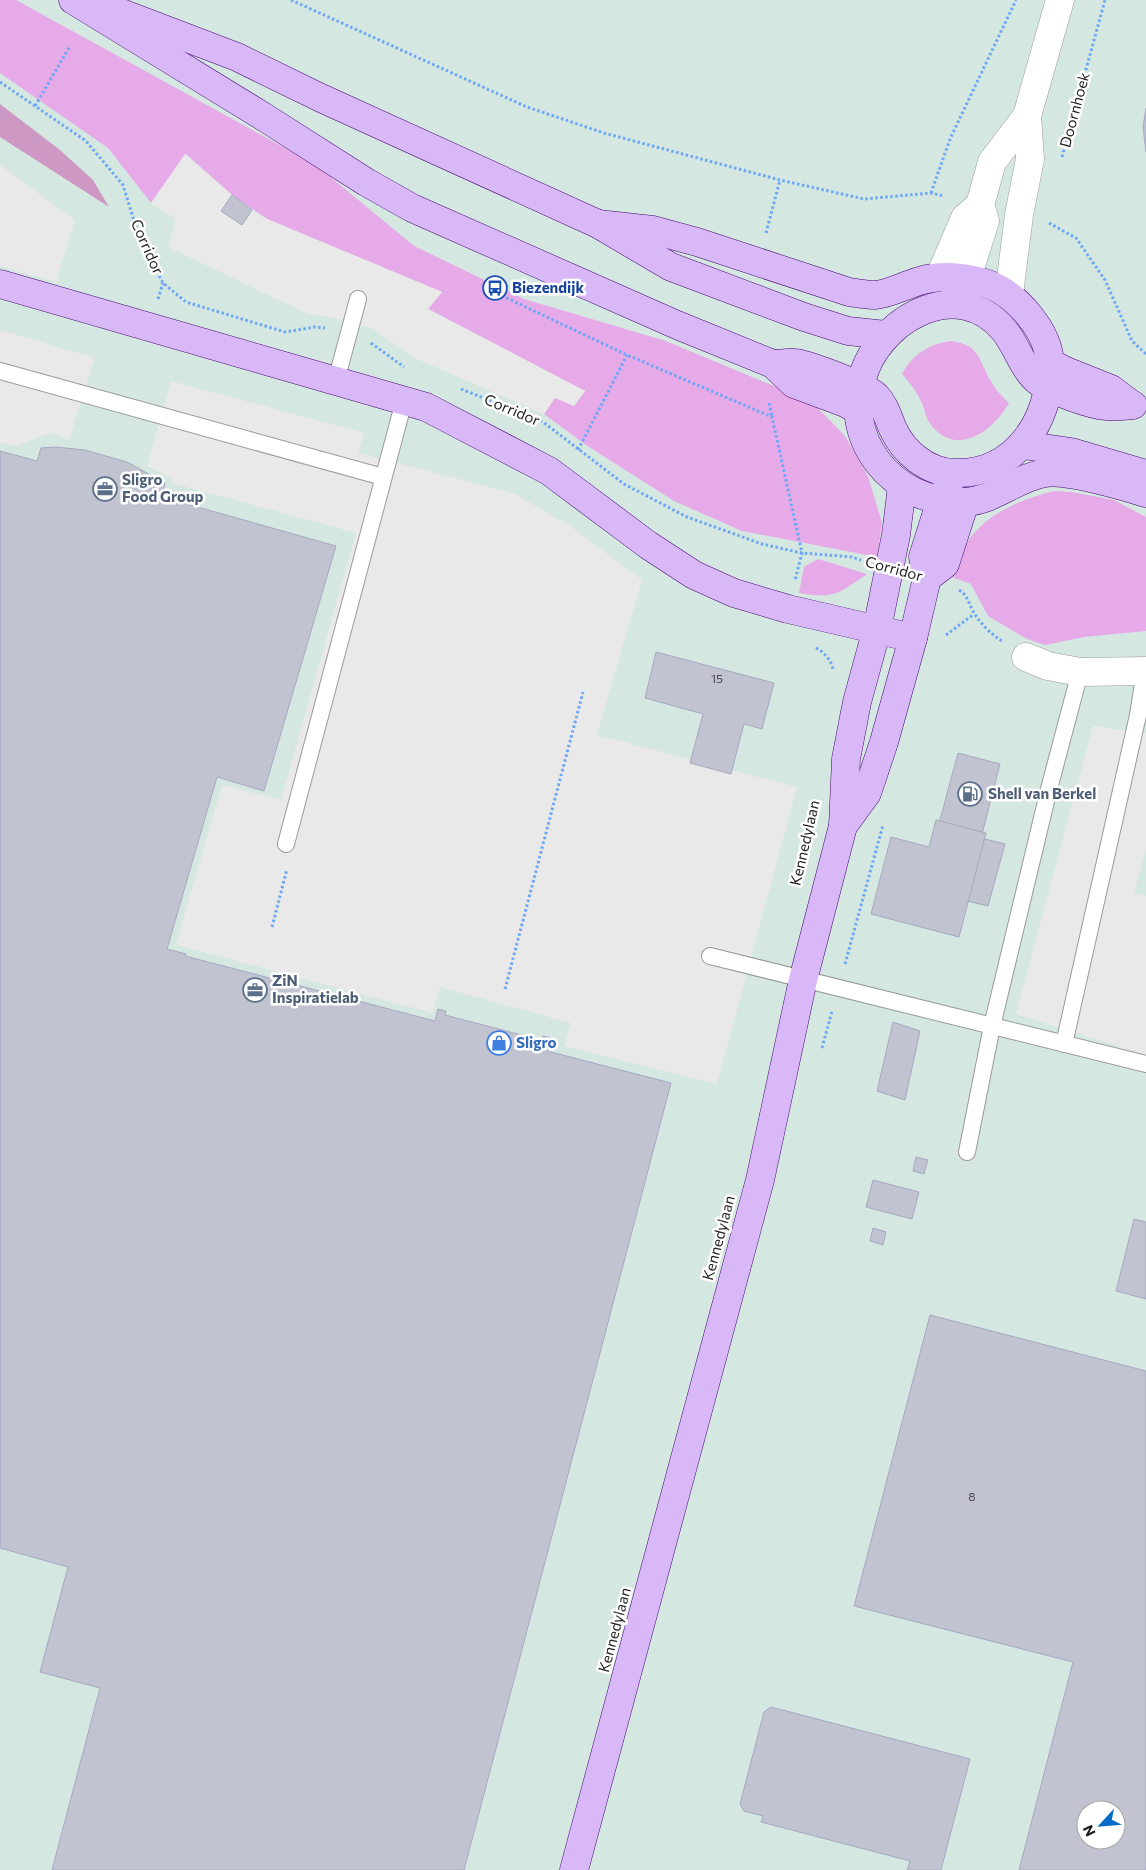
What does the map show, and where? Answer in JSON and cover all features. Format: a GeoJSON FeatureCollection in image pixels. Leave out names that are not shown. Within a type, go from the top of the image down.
{"type":"FeatureCollection","features":[{"type":"Feature","properties":{"kind":"main road"},"geometry":{"type":"LineString","coordinates":[[73,0],[366,182],[412,208],[668,321],[773,364],[794,384],[845,403],[875,395],[882,404],[897,438],[922,463],[938,471],[955,473],[984,469],[998,463],[1023,445],[1038,421],[1044,406],[1049,375],[1039,328],[1010,294],[985,283],[953,277],[922,280],[898,290],[875,295],[849,292],[697,242],[653,230],[598,224]]}},
{"type":"Feature","properties":{"kind":"main road"},"geometry":{"type":"LineString","coordinates":[[89,0],[237,57],[320,98],[598,224],[671,267],[804,317],[848,331],[886,335]]}},
{"type":"Feature","properties":{"kind":"main road"},"geometry":{"type":"LineString","coordinates":[[953,277],[955,304]]}},
{"type":"Feature","properties":{"kind":"main road"},"geometry":{"type":"LineString","coordinates":[[0,284],[426,407],[549,471],[648,545],[694,575],[734,593],[808,615],[913,638]]}},
{"type":"Feature","properties":{"kind":"main road"},"geometry":{"type":"LineString","coordinates":[[1049,375],[1037,380],[1002,328],[981,311],[955,304],[941,305],[910,317],[886,335],[872,355],[859,398],[861,432],[871,452],[884,471],[902,486],[920,495],[953,501],[979,500],[1028,478],[1046,473],[1065,473],[1146,493]]}},
{"type":"Feature","properties":{"kind":"main road"},"geometry":{"type":"LineString","coordinates":[[1049,375],[1064,394],[1105,406],[1140,408]]}},
{"type":"Feature","properties":{"kind":"main road"},"geometry":{"type":"LineString","coordinates":[[1023,445],[1071,452],[1146,474]]}},
{"type":"Feature","properties":{"kind":"main road"},"geometry":{"type":"LineString","coordinates":[[928,578],[944,564],[955,473]]}},
{"type":"Feature","properties":{"kind":"main road","name":"Kennedylaan"},"geometry":{"type":"LineString","coordinates":[[574,1870],[760,1180],[803,980],[843,826],[846,759],[857,702],[877,629],[896,534],[902,486]]}},
{"type":"Feature","properties":{"kind":"main road","name":"Kennedylaan"},"geometry":{"type":"LineString","coordinates":[[843,826],[867,793],[913,638],[928,578]]}},
{"type":"Feature","properties":{"kind":"street"},"geometry":{"type":"LineString","coordinates":[[1010,294],[1019,215],[1030,159],[1027,116],[1060,0]]}},
{"type":"Feature","properties":{"kind":"street"},"geometry":{"type":"LineString","coordinates":[[953,277],[985,221],[980,205],[992,162],[1027,116]]}},
{"type":"Feature","properties":{"kind":"street"},"geometry":{"type":"LineString","coordinates":[[1026,657],[1048,666],[1080,672],[1146,671]]}},
{"type":"Feature","properties":{"kind":"lane"},"geometry":{"type":"LineString","coordinates":[[336,381],[358,299]]}},
{"type":"Feature","properties":{"kind":"lane"},"geometry":{"type":"LineString","coordinates":[[0,371],[383,477]]}},
{"type":"Feature","properties":{"kind":"lane"},"geometry":{"type":"LineString","coordinates":[[286,844],[404,401]]}},
{"type":"Feature","properties":{"kind":"lane"},"geometry":{"type":"LineString","coordinates":[[1064,1044],[1142,714],[1146,671]]}},
{"type":"Feature","properties":{"kind":"lane"},"geometry":{"type":"LineString","coordinates":[[967,1152],[992,1026],[1049,789],[1080,672]]}},
{"type":"Feature","properties":{"kind":"lane"},"geometry":{"type":"LineString","coordinates":[[710,956],[1146,1064]]}},
{"type":"Feature","properties":{"kind":"path"},"geometry":{"type":"LineString","coordinates":[[291,0],[527,107],[604,133],[780,180],[864,198],[931,193],[980,205]]}},
{"type":"Feature","properties":{"kind":"path"},"geometry":{"type":"LineString","coordinates":[[931,193],[950,139],[1016,0]]}},
{"type":"Feature","properties":{"kind":"path","name":"Doornhoek"},"geometry":{"type":"LineString","coordinates":[[1060,165],[1105,0]]}},
{"type":"Feature","properties":{"kind":"path"},"geometry":{"type":"LineString","coordinates":[[35,106],[70,46]]}},
{"type":"Feature","properties":{"kind":"path","name":"Corridor"},"geometry":{"type":"LineString","coordinates":[[0,82],[86,141],[123,186],[140,240],[163,283],[186,302],[285,332],[316,327],[334,328],[375,344],[402,367],[412,370]]}},
{"type":"Feature","properties":{"kind":"path"},"geometry":{"type":"LineString","coordinates":[[766,234],[780,180]]}},
{"type":"Feature","properties":{"kind":"path"},"geometry":{"type":"LineString","coordinates":[[1019,215],[1045,221],[1076,238],[1105,280],[1132,341],[1146,354]]}},
{"type":"Feature","properties":{"kind":"path"},"geometry":{"type":"LineString","coordinates":[[495,288],[492,290],[627,355],[772,417],[802,553]]}},
{"type":"Feature","properties":{"kind":"path"},"geometry":{"type":"LineString","coordinates":[[578,450],[627,355]]}},
{"type":"Feature","properties":{"kind":"path","name":"Corridor"},"geometry":{"type":"LineString","coordinates":[[458,388],[543,422],[624,484],[687,517],[762,544],[802,553],[852,557],[888,567]]}},
{"type":"Feature","properties":{"kind":"path","name":"Corridor"},"geometry":{"type":"LineString","coordinates":[[928,578],[949,584],[965,593],[974,614],[993,635],[1026,657]]}},
{"type":"Feature","properties":{"kind":"path"},"geometry":{"type":"LineString","coordinates":[[814,647],[822,651],[833,666],[834,676]]}},
{"type":"Feature","properties":{"kind":"path"},"geometry":{"type":"LineString","coordinates":[[506,988],[583,692]]}},
{"type":"Feature","properties":{"kind":"path"},"geometry":{"type":"LineString","coordinates":[[272,927],[288,864]]}},
{"type":"Feature","properties":{"kind":"shaded area"},"geometry":{"type":"Polygon","coordinates":[[[0,0],[1146,0],[1146,1870],[0,1870],[0,0]]]}},
{"type":"Feature","properties":{"kind":"shaded area"},"geometry":{"type":"Polygon","coordinates":[[[0,0],[16,0],[316,165],[414,246],[524,299],[666,341],[812,402],[845,436],[868,476],[882,523],[877,557],[742,531],[674,501],[586,445],[544,414],[555,397],[574,406],[585,391],[428,309],[442,292],[267,219],[232,195],[186,154],[151,203],[108,148],[0,73],[0,0]]]}},
{"type":"Feature","properties":{"kind":"shaded area"},"geometry":{"type":"Polygon","coordinates":[[[0,104],[60,150],[93,180],[109,207],[0,137],[0,104]]]}},
{"type":"Feature","properties":{"kind":"shaded area"},"geometry":{"type":"Polygon","coordinates":[[[185,154],[232,195],[221,211],[242,225],[252,210],[267,219],[442,292],[428,309],[585,391],[574,406],[555,398],[544,414],[414,358],[374,329],[330,317],[308,314],[168,247],[176,219],[151,203],[185,154]]]}},
{"type":"Feature","properties":{"kind":"shaded area"},"geometry":{"type":"Polygon","coordinates":[[[0,165],[75,220],[56,282],[0,266],[0,165]]]}},
{"type":"Feature","properties":{"kind":"shaded area"},"geometry":{"type":"Polygon","coordinates":[[[0,330],[95,358],[69,440],[49,433],[16,446],[0,442],[0,330]]]}},
{"type":"Feature","properties":{"kind":"shaded area"},"geometry":{"type":"Polygon","coordinates":[[[943,342],[961,343],[973,350],[981,360],[999,393],[1009,403],[994,423],[974,437],[963,440],[941,435],[931,425],[918,395],[902,374],[911,361],[922,351],[943,342]]]}},
{"type":"Feature","properties":{"kind":"shaded area"},"geometry":{"type":"Polygon","coordinates":[[[171,381],[364,433],[358,453],[513,493],[570,526],[642,580],[597,735],[797,787],[717,1084],[564,1046],[571,1023],[440,987],[433,1013],[176,945],[222,785],[281,800],[356,533],[176,484],[166,475],[147,466],[171,381]]]}},
{"type":"Feature","properties":{"kind":"shaded area"},"geometry":{"type":"Polygon","coordinates":[[[1055,491],[1072,492],[1114,500],[1146,517],[1146,631],[1084,637],[1045,645],[1027,639],[988,616],[971,584],[952,577],[965,545],[985,522],[1018,503],[1055,491]]]}},
{"type":"Feature","properties":{"kind":"shaded area"},"geometry":{"type":"Polygon","coordinates":[[[818,559],[867,574],[842,590],[828,595],[799,593],[804,567],[818,559]]]}},
{"type":"Feature","properties":{"kind":"shaded area"},"geometry":{"type":"Polygon","coordinates":[[[1093,726],[1146,733],[1146,848],[1134,893],[1146,896],[1146,1055],[1016,1014],[1093,726]]]}},
{"type":"Feature","properties":{"kind":"building"},"geometry":{"type":"Polygon","coordinates":[[[1146,108],[1146,152],[1143,127],[1146,108]]]}},
{"type":"Feature","properties":{"kind":"building"},"geometry":{"type":"Polygon","coordinates":[[[232,195],[252,210],[242,225],[221,211],[232,195]]]}},
{"type":"Feature","properties":{"kind":"building"},"geometry":{"type":"Polygon","coordinates":[[[56,447],[85,450],[127,462],[165,483],[162,497],[336,546],[264,791],[217,777],[167,949],[186,954],[185,956],[435,1021],[438,1009],[446,1011],[445,1015],[541,1040],[543,1036],[551,1038],[547,1051],[671,1083],[464,1870],[52,1870],[100,1688],[40,1672],[68,1567],[0,1548],[0,451],[37,461],[41,448],[56,447]]]}},
{"type":"Feature","properties":{"kind":"building"},"geometry":{"type":"Polygon","coordinates":[[[656,652],[774,683],[762,729],[744,724],[731,774],[690,763],[703,714],[645,698],[656,652]]]}},
{"type":"Feature","properties":{"kind":"building"},"geometry":{"type":"Polygon","coordinates":[[[958,753],[1000,764],[981,838],[1005,844],[988,906],[963,900],[978,842],[937,831],[958,753]]]}},
{"type":"Feature","properties":{"kind":"building"},"geometry":{"type":"Polygon","coordinates":[[[936,820],[986,833],[959,937],[871,914],[891,837],[929,847],[936,820]]]}},
{"type":"Feature","properties":{"kind":"building"},"geometry":{"type":"Polygon","coordinates":[[[893,1022],[920,1031],[905,1100],[877,1091],[893,1022]]]}},
{"type":"Feature","properties":{"kind":"building"},"geometry":{"type":"Polygon","coordinates":[[[916,1157],[928,1160],[924,1174],[913,1171],[916,1157]]]}},
{"type":"Feature","properties":{"kind":"building"},"geometry":{"type":"Polygon","coordinates":[[[873,1180],[919,1192],[912,1219],[866,1207],[873,1180]]]}},
{"type":"Feature","properties":{"kind":"building"},"geometry":{"type":"Polygon","coordinates":[[[1134,1219],[1146,1222],[1146,1299],[1116,1291],[1134,1219]]]}},
{"type":"Feature","properties":{"kind":"building"},"geometry":{"type":"Polygon","coordinates":[[[873,1228],[886,1232],[883,1245],[870,1241],[873,1228]]]}},
{"type":"Feature","properties":{"kind":"building"},"geometry":{"type":"Polygon","coordinates":[[[930,1315],[1146,1371],[1146,1870],[1019,1870],[1073,1662],[854,1606],[930,1315]]]}},
{"type":"Feature","properties":{"kind":"building"},"geometry":{"type":"Polygon","coordinates":[[[771,1707],[970,1759],[941,1870],[907,1870],[910,1861],[761,1822],[763,1816],[744,1811],[740,1804],[764,1712],[771,1707]]]}},
{"type":"Feature","properties":{"kind":"place","name":"Biezendijk"},"geometry":{"type":"Point","coordinates":[495,288]}},
{"type":"Feature","properties":{"kind":"place","name":"Sligro Food Group"},"geometry":{"type":"Point","coordinates":[105,489]}},
{"type":"Feature","properties":{"kind":"place","name":"Shell van Berkel"},"geometry":{"type":"Point","coordinates":[970,794]}},
{"type":"Feature","properties":{"kind":"place","name":"ZiN Inspiratielab"},"geometry":{"type":"Point","coordinates":[255,990]}},
{"type":"Feature","properties":{"kind":"place","name":"Sligro"},"geometry":{"type":"Point","coordinates":[499,1043]}}]}
